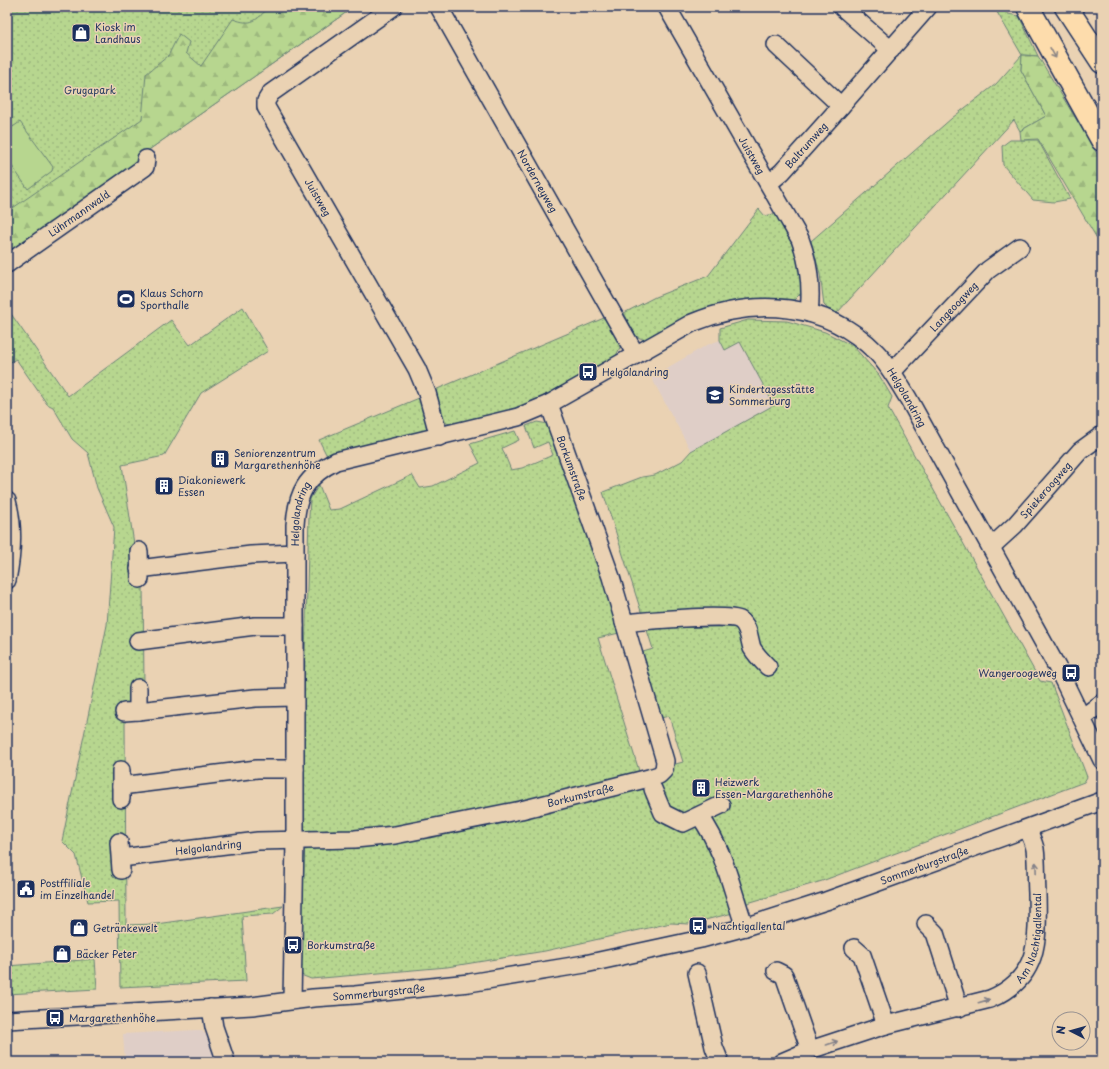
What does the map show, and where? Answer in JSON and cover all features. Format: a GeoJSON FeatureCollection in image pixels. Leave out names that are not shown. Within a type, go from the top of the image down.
{"type":"FeatureCollection","features":[{"type":"Feature","properties":{"kind":"main road"},"geometry":{"type":"LineString","coordinates":[[1028,7],[1102,140]]}},
{"type":"Feature","properties":{"kind":"main road"},"geometry":{"type":"LineString","coordinates":[[1066,7],[1102,61]]}},
{"type":"Feature","properties":{"kind":"main road"},"geometry":{"type":"LineString","coordinates":[[1075,7],[1102,61]]}},
{"type":"Feature","properties":{"kind":"street","name":"Juistweg"},"geometry":{"type":"LineString","coordinates":[[394,7],[271,92],[266,101],[266,107],[417,369],[427,393],[439,438]]}},
{"type":"Feature","properties":{"kind":"street","name":"Norderneyweg"},"geometry":{"type":"LineString","coordinates":[[439,7],[636,355]]}},
{"type":"Feature","properties":{"kind":"street","name":"Juistweg"},"geometry":{"type":"LineString","coordinates":[[667,7],[800,239],[805,251],[812,292],[809,313]]}},
{"type":"Feature","properties":{"kind":"street"},"geometry":{"type":"LineString","coordinates":[[842,7],[891,50]]}},
{"type":"Feature","properties":{"kind":"street","name":"Baltrumweg"},"geometry":{"type":"LineString","coordinates":[[769,183],[782,172],[928,7]]}},
{"type":"Feature","properties":{"kind":"street"},"geometry":{"type":"LineString","coordinates":[[776,45],[841,106]]}},
{"type":"Feature","properties":{"kind":"street","name":"Lührmannwald"},"geometry":{"type":"LineString","coordinates":[[7,264],[145,168],[146,159]]}},
{"type":"Feature","properties":{"kind":"street","name":"Langeoogweg"},"geometry":{"type":"LineString","coordinates":[[892,372],[988,270],[1020,248]]}},
{"type":"Feature","properties":{"kind":"street","name":"Helgolandring"},"geometry":{"type":"LineString","coordinates":[[292,1000],[295,841],[294,697],[296,508],[300,495],[307,482],[317,472],[336,461],[439,438],[518,417],[549,404],[692,323],[708,316],[738,309],[767,307],[790,308],[809,313],[855,335],[877,352],[892,372],[1057,667],[1102,760]]}},
{"type":"Feature","properties":{"kind":"street","name":"Borkumstraße"},"geometry":{"type":"LineString","coordinates":[[295,841],[355,839],[395,835],[521,810],[659,775],[664,770],[665,761],[606,562],[549,404]]}},
{"type":"Feature","properties":{"kind":"street","name":"Spiekeroogweg"},"geometry":{"type":"LineString","coordinates":[[991,548],[1015,525],[1080,451],[1102,434]]}},
{"type":"Feature","properties":{"kind":"street"},"geometry":{"type":"LineString","coordinates":[[7,501],[11,525],[11,548],[7,580]]}},
{"type":"Feature","properties":{"kind":"street","name":"Helgolandring"},"geometry":{"type":"LineString","coordinates":[[138,551],[139,574],[251,555],[295,553]]}},
{"type":"Feature","properties":{"kind":"street"},"geometry":{"type":"LineString","coordinates":[[624,623],[731,617],[741,620],[746,627],[753,648],[768,667]]}},
{"type":"Feature","properties":{"kind":"street"},"geometry":{"type":"LineString","coordinates":[[138,640],[255,626],[295,626]]}},
{"type":"Feature","properties":{"kind":"street"},"geometry":{"type":"LineString","coordinates":[[138,688],[131,712],[255,698],[294,697]]}},
{"type":"Feature","properties":{"kind":"street"},"geometry":{"type":"LineString","coordinates":[[1082,717],[1102,703]]}},
{"type":"Feature","properties":{"kind":"street"},"geometry":{"type":"LineString","coordinates":[[121,785],[257,769],[295,769]]}},
{"type":"Feature","properties":{"kind":"street"},"geometry":{"type":"LineString","coordinates":[[653,789],[663,813],[684,824],[721,805]]}},
{"type":"Feature","properties":{"kind":"street","name":"Sommerburgstraße"},"geometry":{"type":"LineString","coordinates":[[7,1020],[252,1006],[292,1000],[445,986],[512,976],[643,952],[745,927],[826,901],[1102,801]]}},
{"type":"Feature","properties":{"kind":"street"},"geometry":{"type":"LineString","coordinates":[[700,816],[718,845],[730,877],[745,927]]}},
{"type":"Feature","properties":{"kind":"street","name":"Am Nachtigallental"},"geometry":{"type":"LineString","coordinates":[[782,1062],[810,1050],[886,1025],[959,1008],[1005,992],[1017,982],[1024,974],[1034,954],[1038,937],[1035,848],[1028,829]]}},
{"type":"Feature","properties":{"kind":"street","name":"Helgolandring"},"geometry":{"type":"LineString","coordinates":[[120,857],[258,841],[295,841]]}},
{"type":"Feature","properties":{"kind":"street"},"geometry":{"type":"LineString","coordinates":[[926,924],[935,932],[959,1008]]}},
{"type":"Feature","properties":{"kind":"street"},"geometry":{"type":"LineString","coordinates":[[854,948],[862,955],[886,1025]]}},
{"type":"Feature","properties":{"kind":"street"},"geometry":{"type":"LineString","coordinates":[[776,971],[784,974],[810,1050]]}},
{"type":"Feature","properties":{"kind":"street"},"geometry":{"type":"LineString","coordinates":[[697,973],[714,1047],[720,1062]]}},
{"type":"Feature","properties":{"kind":"street"},"geometry":{"type":"LineString","coordinates":[[211,1008],[214,1027],[226,1062]]}},
{"type":"Feature","properties":{"kind":"shaded area","name":"Kindertagesstätte Sommerburg"},"geometry":{"type":"Polygon","coordinates":[[[720,340],[725,349],[739,341],[774,405],[691,451],[651,377],[707,345],[720,340]]]}},
{"type":"Feature","properties":{"kind":"shaded area"},"geometry":{"type":"Polygon","coordinates":[[[201,1030],[206,1035],[215,1062],[125,1062],[123,1034],[201,1030]]]}},
{"type":"Feature","properties":{"kind":"green space","name":"Grugapark"},"geometry":{"type":"Polygon","coordinates":[[[7,7],[354,7],[140,156],[7,256],[7,7]]]}},
{"type":"Feature","properties":{"kind":"green space"},"geometry":{"type":"Polygon","coordinates":[[[269,7],[354,7],[140,156],[142,162],[7,256],[7,212],[142,119],[146,74],[168,56],[179,34],[189,42],[186,53],[201,66],[233,19],[245,22],[253,21],[261,16],[269,7]]]}},
{"type":"Feature","properties":{"kind":"green space"},"geometry":{"type":"Polygon","coordinates":[[[994,7],[1004,7],[1008,14],[1019,16],[1038,56],[1022,55],[994,7]]]}},
{"type":"Feature","properties":{"kind":"green space"},"geometry":{"type":"Polygon","coordinates":[[[1022,55],[1021,70],[1046,116],[1020,131],[1014,120],[837,313],[828,309],[824,305],[820,274],[811,241],[952,118],[996,84],[1022,55]]]}},
{"type":"Feature","properties":{"kind":"green space"},"geometry":{"type":"Polygon","coordinates":[[[1022,55],[1038,56],[1102,162],[1102,247],[1038,139],[1021,140],[1020,131],[1046,116],[1021,70],[1022,55]]]}},
{"type":"Feature","properties":{"kind":"green space"},"geometry":{"type":"Polygon","coordinates":[[[20,122],[53,167],[52,171],[28,189],[7,159],[7,131],[20,122]]]}},
{"type":"Feature","properties":{"kind":"green space"},"geometry":{"type":"Polygon","coordinates":[[[1010,140],[1038,140],[1070,199],[1054,202],[1033,200],[1003,165],[1002,146],[1010,140]]]}},
{"type":"Feature","properties":{"kind":"green space"},"geometry":{"type":"Polygon","coordinates":[[[759,209],[765,216],[777,213],[795,251],[802,282],[802,292],[794,300],[771,298],[732,301],[699,312],[644,340],[636,336],[624,313],[655,297],[708,276],[759,209]]]}},
{"type":"Feature","properties":{"kind":"green space"},"geometry":{"type":"Polygon","coordinates":[[[243,307],[268,351],[201,393],[164,456],[122,465],[134,544],[133,582],[143,583],[144,686],[125,719],[126,925],[156,924],[283,906],[273,914],[242,916],[246,981],[120,987],[119,901],[88,902],[76,855],[62,841],[107,625],[114,527],[97,488],[88,453],[72,439],[53,407],[47,404],[16,359],[7,364],[7,308],[68,396],[171,320],[190,345],[243,307]]]}},
{"type":"Feature","properties":{"kind":"green space"},"geometry":{"type":"Polygon","coordinates":[[[604,318],[621,345],[616,356],[521,409],[463,427],[442,422],[435,390],[604,318]]]}},
{"type":"Feature","properties":{"kind":"green space"},"geometry":{"type":"Polygon","coordinates":[[[748,320],[787,321],[825,332],[853,346],[879,375],[892,397],[888,408],[1040,681],[1051,683],[1087,777],[1084,782],[822,881],[744,904],[733,913],[689,924],[671,923],[545,951],[447,967],[311,979],[296,973],[309,516],[310,499],[319,485],[329,510],[340,509],[412,475],[420,488],[433,486],[480,463],[470,444],[515,431],[519,440],[502,448],[511,470],[522,468],[553,455],[548,442],[534,448],[526,426],[537,422],[548,424],[579,504],[619,633],[598,638],[640,774],[683,762],[669,716],[661,718],[643,652],[653,649],[603,492],[642,477],[655,475],[682,461],[691,451],[774,405],[740,342],[725,350],[720,340],[720,328],[748,320]]]}},
{"type":"Feature","properties":{"kind":"green space"},"geometry":{"type":"Polygon","coordinates":[[[419,398],[428,429],[424,435],[338,452],[327,456],[319,440],[419,398]]]}},
{"type":"Feature","properties":{"kind":"green space"},"geometry":{"type":"Polygon","coordinates":[[[95,959],[97,989],[7,994],[7,966],[95,959]]]}},
{"type":"Feature","properties":{"kind":"place","name":"Kiosk im Landhaus"},"geometry":{"type":"Point","coordinates":[81,33]}},
{"type":"Feature","properties":{"kind":"place","name":"Klaus Schorn Sporthalle"},"geometry":{"type":"Point","coordinates":[126,299]}},
{"type":"Feature","properties":{"kind":"place","name":"Helgolandring"},"geometry":{"type":"Point","coordinates":[588,372]}},
{"type":"Feature","properties":{"kind":"place","name":"Kindertagesstätte Sommerburg"},"geometry":{"type":"Point","coordinates":[715,395]}},
{"type":"Feature","properties":{"kind":"place","name":"Seniorenzentrum Margarethenhöhe"},"geometry":{"type":"Point","coordinates":[220,459]}},
{"type":"Feature","properties":{"kind":"place","name":"Diakoniewerk Essen"},"geometry":{"type":"Point","coordinates":[164,486]}},
{"type":"Feature","properties":{"kind":"place","name":"Wangeroogeweg"},"geometry":{"type":"Point","coordinates":[1071,673]}},
{"type":"Feature","properties":{"kind":"place","name":"Heizwerk Essen-Margarethenhöhe"},"geometry":{"type":"Point","coordinates":[701,788]}},
{"type":"Feature","properties":{"kind":"place","name":"Postffiliale im Einzelhandel"},"geometry":{"type":"Point","coordinates":[26,889]}},
{"type":"Feature","properties":{"kind":"place","name":"Nachtigallental"},"geometry":{"type":"Point","coordinates":[698,926]}},
{"type":"Feature","properties":{"kind":"place","name":"Getränkewelt"},"geometry":{"type":"Point","coordinates":[79,928]}},
{"type":"Feature","properties":{"kind":"place","name":"Borkumstraße"},"geometry":{"type":"Point","coordinates":[293,945]}},
{"type":"Feature","properties":{"kind":"place","name":"Bäcker Peter"},"geometry":{"type":"Point","coordinates":[62,954]}},
{"type":"Feature","properties":{"kind":"place","name":"Margarethenhöhe"},"geometry":{"type":"Point","coordinates":[55,1018]}}]}
